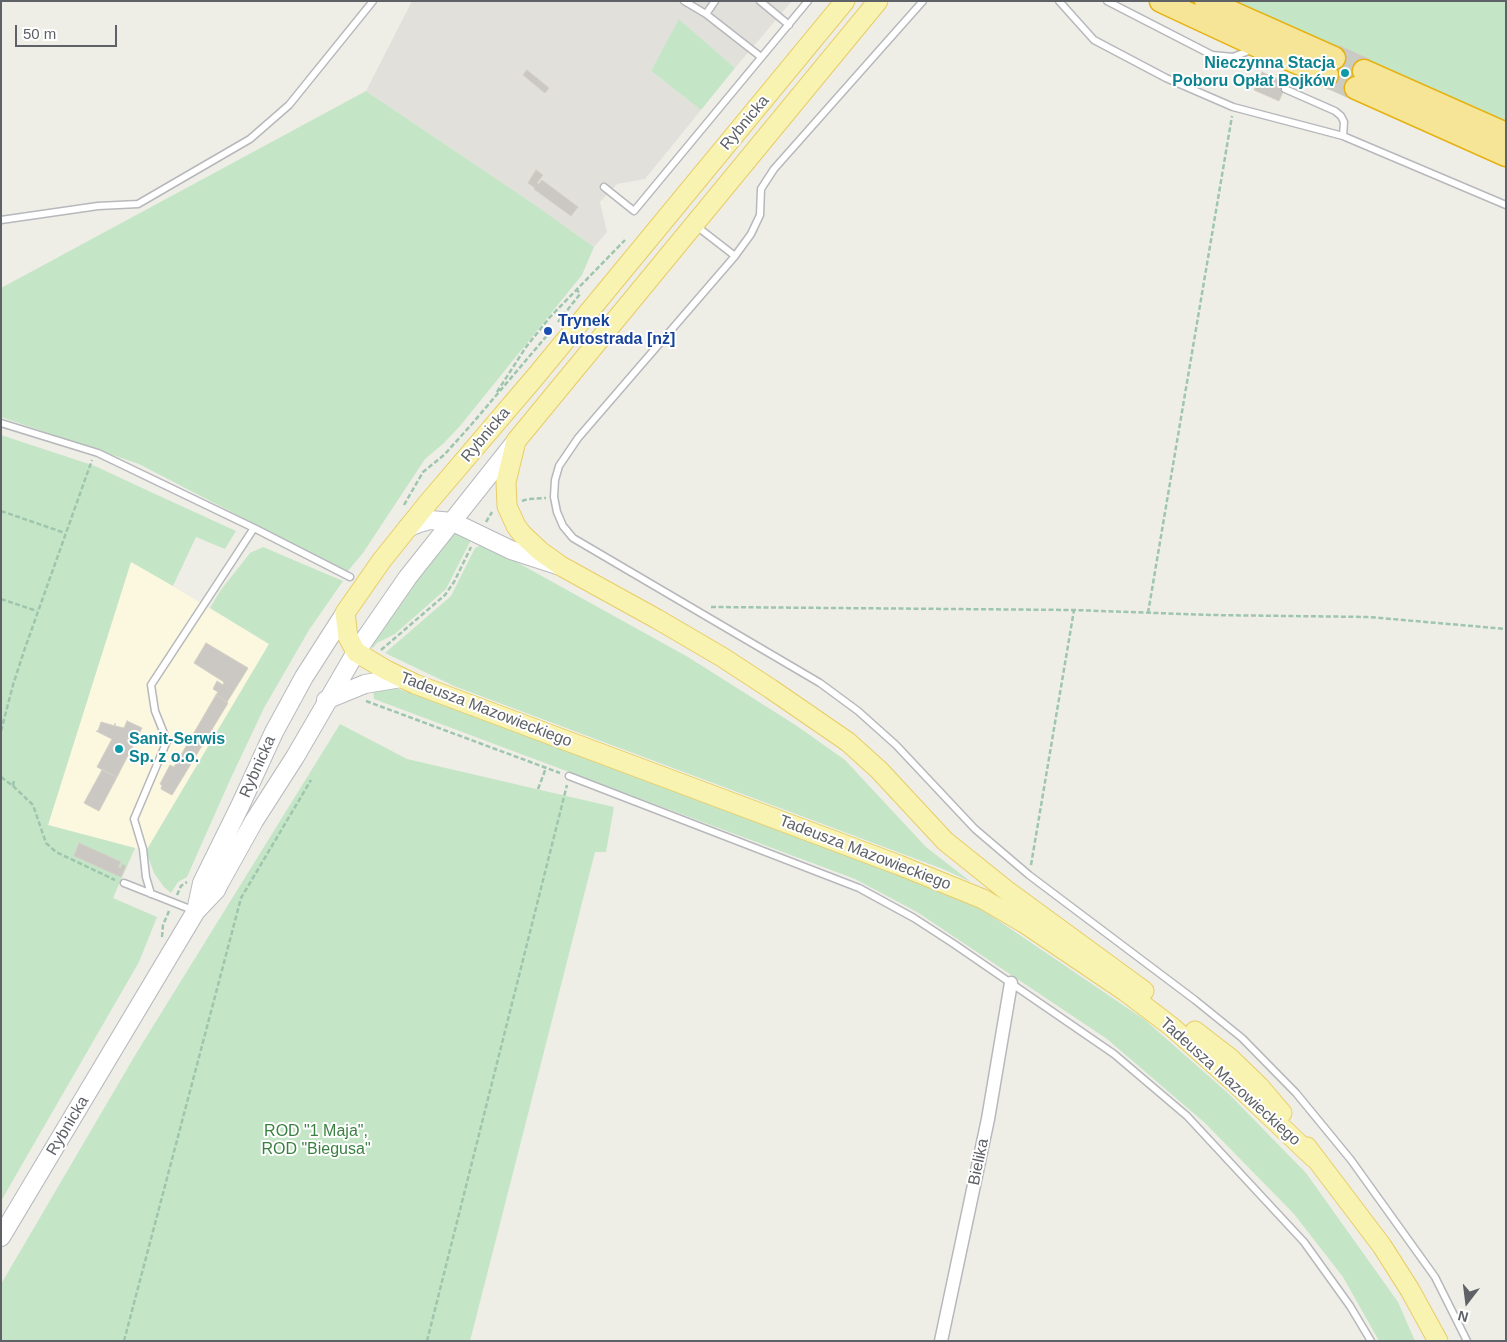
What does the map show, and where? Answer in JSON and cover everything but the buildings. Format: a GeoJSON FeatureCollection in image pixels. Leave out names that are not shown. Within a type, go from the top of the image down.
{"type":"FeatureCollection","features":[{"type":"Feature","properties":{"kind":"highway"},"geometry":{"type":"LineString","coordinates":[[1161,1],[1260,47],[1330,67],[1206,1]]}},
{"type":"Feature","properties":{"kind":"highway"},"geometry":{"type":"LineString","coordinates":[[1506,134],[1360,80],[1506,155]]}},
{"type":"Feature","properties":{"kind":"main road","name":"Rybnicka"},"geometry":{"type":"LineString","coordinates":[[196,911],[202,883],[274,732],[304,677],[382,560],[845,1]]}},
{"type":"Feature","properties":{"kind":"main road","name":"Rybnicka"},"geometry":{"type":"LineString","coordinates":[[1,1237],[196,911],[216,890],[254,821],[298,751],[326,700],[390,600],[516,441],[878,1]]}},
{"type":"Feature","properties":{"kind":"main road"},"geometry":{"type":"LineString","coordinates":[[516,441],[506,482],[506,498],[509,512],[522,534],[540,552],[561,566]]}},
{"type":"Feature","properties":{"kind":"main road"},"geometry":{"type":"LineString","coordinates":[[408,528],[430,520],[453,522]]}},
{"type":"Feature","properties":{"kind":"main road","name":"Tadeusza Mazowieckiego"},"geometry":{"type":"LineString","coordinates":[[453,522],[511,550],[561,566],[722,657],[779,694],[848,742],[879,770],[945,841],[1006,890],[1122,974],[1230,1058],[1271,1100],[1382,1246],[1410,1290],[1438,1341]]}},
{"type":"Feature","properties":{"kind":"main road"},"geometry":{"type":"LineString","coordinates":[[345,613],[346,630],[356,652]]}},
{"type":"Feature","properties":{"kind":"main road","name":"Tadeusza Mazowieckiego"},"geometry":{"type":"LineString","coordinates":[[356,652],[401,678],[425,688],[899,865],[983,899],[1024,923],[1126,992],[1172,1027],[1229,1077],[1314,1158]]}},
{"type":"Feature","properties":{"kind":"main road"},"geometry":{"type":"LineString","coordinates":[[326,700],[365,684],[401,678]]}},
{"type":"Feature","properties":{"kind":"street","name":"Bielika"},"geometry":{"type":"LineString","coordinates":[[942,1341],[988,1119],[1012,983]]}},
{"type":"Feature","properties":{"kind":"lane"},"geometry":{"type":"LineString","coordinates":[[1,220],[98,206],[138,204],[250,139],[289,104],[373,1]]}},
{"type":"Feature","properties":{"kind":"lane"},"geometry":{"type":"LineString","coordinates":[[684,1],[706,14],[761,57]]}},
{"type":"Feature","properties":{"kind":"lane"},"geometry":{"type":"LineString","coordinates":[[706,14],[716,1]]}},
{"type":"Feature","properties":{"kind":"lane"},"geometry":{"type":"LineString","coordinates":[[760,1],[789,25]]}},
{"type":"Feature","properties":{"kind":"lane"},"geometry":{"type":"LineString","coordinates":[[604,187],[634,211],[808,1]]}},
{"type":"Feature","properties":{"kind":"lane"},"geometry":{"type":"LineString","coordinates":[[923,1],[774,169],[761,189],[760,215],[751,234],[735,256],[578,438],[559,466],[555,480],[554,497],[557,512],[563,526],[573,538],[820,683],[858,711],[896,745],[975,829],[1030,875],[1242,1038],[1296,1093],[1351,1160],[1435,1277],[1466,1341]]}},
{"type":"Feature","properties":{"kind":"lane"},"geometry":{"type":"LineString","coordinates":[[1059,1],[1094,40],[1166,78],[1233,107],[1344,136],[1506,205]]}},
{"type":"Feature","properties":{"kind":"lane"},"geometry":{"type":"LineString","coordinates":[[1107,1],[1212,55],[1233,56],[1260,47]]}},
{"type":"Feature","properties":{"kind":"lane"},"geometry":{"type":"LineString","coordinates":[[1285,89],[1336,111],[1344,122],[1344,136]]}},
{"type":"Feature","properties":{"kind":"lane"},"geometry":{"type":"LineString","coordinates":[[694,224],[735,256]]}},
{"type":"Feature","properties":{"kind":"lane"},"geometry":{"type":"LineString","coordinates":[[1,423],[94,451],[254,528],[350,577]]}},
{"type":"Feature","properties":{"kind":"lane"},"geometry":{"type":"LineString","coordinates":[[151,894],[146,877],[143,849],[134,819],[167,741],[156,711],[151,685],[254,528]]}},
{"type":"Feature","properties":{"kind":"lane"},"geometry":{"type":"LineString","coordinates":[[569,776],[859,888],[914,918],[1114,1054],[1187,1116],[1304,1242],[1350,1306],[1372,1341]]}},
{"type":"Feature","properties":{"kind":"lane"},"geometry":{"type":"LineString","coordinates":[[124,883],[196,911]]}},
{"type":"Feature","properties":{"kind":"path"},"geometry":{"type":"LineString","coordinates":[[1148,612],[1233,107]]}},
{"type":"Feature","properties":{"kind":"path"},"geometry":{"type":"LineString","coordinates":[[550,331],[495,395],[526,347],[550,317],[578,290],[580,294],[556,324]]}},
{"type":"Feature","properties":{"kind":"path"},"geometry":{"type":"LineString","coordinates":[[1,731],[13,685],[37,612],[94,451]]}},
{"type":"Feature","properties":{"kind":"path"},"geometry":{"type":"LineString","coordinates":[[518,502],[528,499],[554,497]]}},
{"type":"Feature","properties":{"kind":"path"},"geometry":{"type":"LineString","coordinates":[[1,510],[65,533]]}},
{"type":"Feature","properties":{"kind":"path"},"geometry":{"type":"LineString","coordinates":[[484,528],[492,511],[495,510]]}},
{"type":"Feature","properties":{"kind":"path"},"geometry":{"type":"LineString","coordinates":[[378,653],[445,595],[475,543]]}},
{"type":"Feature","properties":{"kind":"path"},"geometry":{"type":"LineString","coordinates":[[1,599],[37,612]]}},
{"type":"Feature","properties":{"kind":"path"},"geometry":{"type":"LineString","coordinates":[[703,615],[712,606],[1074,610],[1211,615],[1369,617],[1506,629]]}},
{"type":"Feature","properties":{"kind":"path"},"geometry":{"type":"LineString","coordinates":[[1030,875],[1074,610]]}},
{"type":"Feature","properties":{"kind":"path"},"geometry":{"type":"LineString","coordinates":[[365,700],[569,776],[427,1341]]}},
{"type":"Feature","properties":{"kind":"path"},"geometry":{"type":"LineString","coordinates":[[538,789],[546,768]]}},
{"type":"Feature","properties":{"kind":"path"},"geometry":{"type":"LineString","coordinates":[[1,777],[33,805],[46,843],[56,852],[124,883]]}},
{"type":"Feature","properties":{"kind":"path"},"geometry":{"type":"LineString","coordinates":[[13,786],[14,780]]}},
{"type":"Feature","properties":{"kind":"path"},"geometry":{"type":"LineString","coordinates":[[124,1341],[241,898],[310,780]]}},
{"type":"Feature","properties":{"kind":"shaded area"},"geometry":{"type":"Polygon","coordinates":[[[412,1],[792,1],[735,68],[680,20],[651,71],[701,110],[645,179],[617,184],[600,202],[607,232],[594,247],[366,91],[412,1]]]}},
{"type":"Feature","properties":{"kind":"shaded area"},"geometry":{"type":"Polygon","coordinates":[[[131,561],[269,644],[146,851],[48,825],[131,561]]]}},
{"type":"Feature","properties":{"kind":"green space"},"geometry":{"type":"Polygon","coordinates":[[[1218,1],[1506,1],[1506,161],[1218,1]]]}},
{"type":"Feature","properties":{"kind":"green space"},"geometry":{"type":"Polygon","coordinates":[[[679,19],[735,68],[701,110],[651,71],[679,19]]]}},
{"type":"Feature","properties":{"kind":"green space"},"geometry":{"type":"Polygon","coordinates":[[[366,91],[594,247],[582,275],[460,426],[425,459],[363,553],[347,572],[139,464],[1,417],[1,288],[366,91]]]}},
{"type":"Feature","properties":{"kind":"green space"},"geometry":{"type":"Polygon","coordinates":[[[1,435],[95,466],[236,531],[225,549],[196,537],[173,586],[131,562],[48,825],[135,848],[113,898],[157,917],[139,962],[1,1201],[1,435]]]}},
{"type":"Feature","properties":{"kind":"green space"},"geometry":{"type":"Polygon","coordinates":[[[454,532],[472,538],[446,589],[395,634],[377,643],[373,648],[370,644],[384,623],[454,532]]]}},
{"type":"Feature","properties":{"kind":"green space"},"geometry":{"type":"Polygon","coordinates":[[[484,544],[688,657],[797,726],[845,760],[926,847],[971,882],[943,869],[454,686],[385,653],[451,596],[475,548],[484,544]]]}},
{"type":"Feature","properties":{"kind":"green space"},"geometry":{"type":"Polygon","coordinates":[[[263,547],[343,581],[309,630],[264,708],[187,877],[178,882],[171,893],[154,873],[146,851],[269,644],[210,608],[220,591],[250,553],[263,547]]]}},
{"type":"Feature","properties":{"kind":"green space"},"geometry":{"type":"Polygon","coordinates":[[[392,687],[907,877],[977,906],[1145,1020],[1229,1094],[1306,1173],[1398,1302],[1415,1341],[1379,1341],[1343,1277],[1294,1214],[1205,1123],[1107,1039],[917,912],[855,879],[374,699],[373,688],[392,687]]]}},
{"type":"Feature","properties":{"kind":"green space","name":"ROD \"1 Maja\", ROD \"Biegusa\""},"geometry":{"type":"Polygon","coordinates":[[[340,724],[407,759],[614,807],[606,852],[595,852],[470,1341],[1,1341],[1,1284],[137,1052],[340,724]]]}},
{"type":"Feature","properties":{"kind":"tunnel"},"geometry":{"type":"LineString","coordinates":[[1334,58],[1364,71]]}},
{"type":"Feature","properties":{"kind":"tunnel"},"geometry":{"type":"LineString","coordinates":[[1327,75],[1356,88]]}},
{"type":"Feature","properties":{"kind":"place","name":"Nieczynna Stacja Poboru Opłat Bojków"},"geometry":{"type":"Point","coordinates":[1345,73]}},
{"type":"Feature","properties":{"kind":"place","name":"Trynek Autostrada [nż]"},"geometry":{"type":"Point","coordinates":[548,331]}},
{"type":"Feature","properties":{"kind":"place","name":"Sanit-Serwis Sp. z o.o."},"geometry":{"type":"Point","coordinates":[119,749]}}]}
